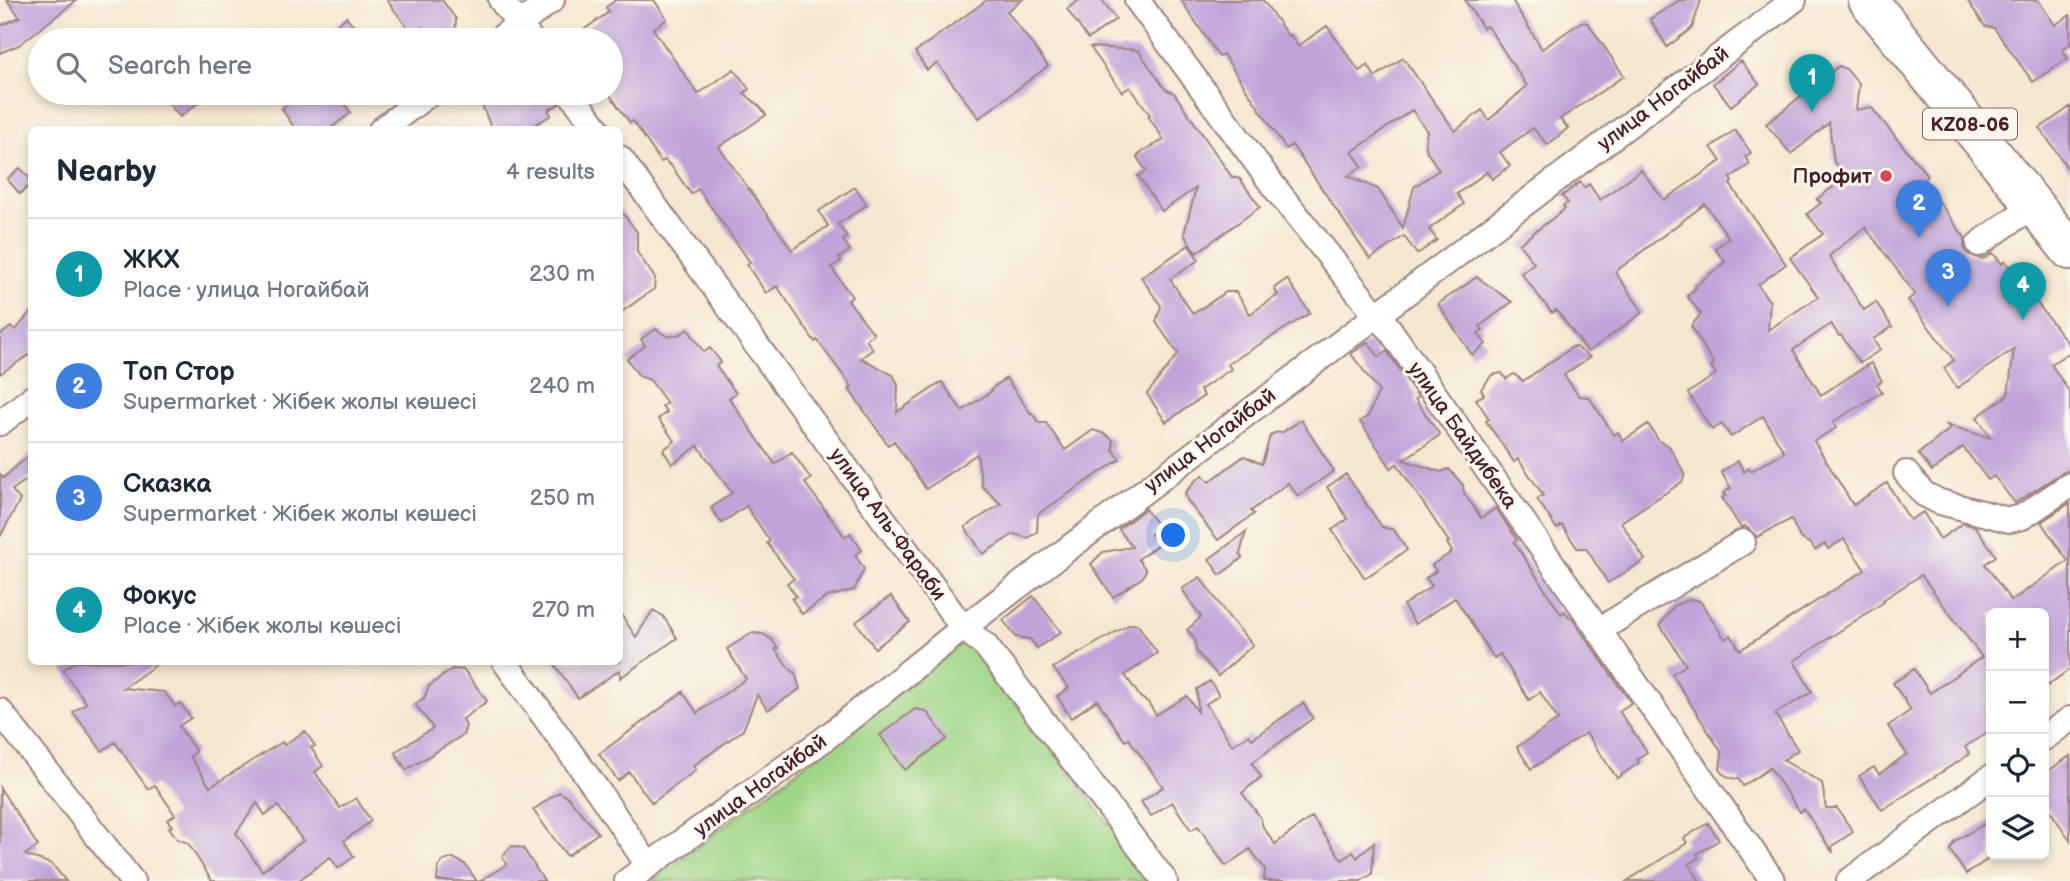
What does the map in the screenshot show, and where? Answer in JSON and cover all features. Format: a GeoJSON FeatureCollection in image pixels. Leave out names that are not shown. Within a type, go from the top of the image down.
{"type":"FeatureCollection","features":[{"type":"Feature","properties":{"kind":"highway","name":"KZ08-06"},"geometry":{"type":"LineString","coordinates":[[1868,0],[2070,250]]}},
{"type":"Feature","properties":{"kind":"street"},"geometry":{"type":"LineString","coordinates":[[500,0],[522,28]]}},
{"type":"Feature","properties":{"kind":"street"},"geometry":{"type":"LineString","coordinates":[[528,28],[552,0]]}},
{"type":"Feature","properties":{"kind":"street","name":"улица Байдибека"},"geometry":{"type":"LineString","coordinates":[[1137,0],[1275,188],[1388,327],[1773,881]]}},
{"type":"Feature","properties":{"kind":"street","name":"улица Ногайбай"},"geometry":{"type":"LineString","coordinates":[[627,881],[823,740],[963,628],[1794,0]]}},
{"type":"Feature","properties":{"kind":"street"},"geometry":{"type":"LineString","coordinates":[[387,126],[414,105]]}},
{"type":"Feature","properties":{"kind":"street"},"geometry":{"type":"LineString","coordinates":[[579,105],[595,126]]}},
{"type":"Feature","properties":{"kind":"street","name":"улица Аль-Фараби"},"geometry":{"type":"LineString","coordinates":[[623,162],[963,628],[985,645],[1165,881]]}},
{"type":"Feature","properties":{"kind":"street"},"geometry":{"type":"LineString","coordinates":[[1979,244],[2035,204]]}},
{"type":"Feature","properties":{"kind":"street"},"geometry":{"type":"LineString","coordinates":[[0,423],[28,401]]}},
{"type":"Feature","properties":{"kind":"street"},"geometry":{"type":"LineString","coordinates":[[1906,473],[1924,494],[1940,502],[2009,520],[2022,517],[2070,485]]}},
{"type":"Feature","properties":{"kind":"street"},"geometry":{"type":"LineString","coordinates":[[1599,631],[1743,542]]}},
{"type":"Feature","properties":{"kind":"street"},"geometry":{"type":"LineString","coordinates":[[507,665],[648,865]]}},
{"type":"Feature","properties":{"kind":"street"},"geometry":{"type":"LineString","coordinates":[[0,711],[132,881]]}},
{"type":"Feature","properties":{"kind":"street"},"geometry":{"type":"LineString","coordinates":[[2049,734],[2070,719]]}},
{"type":"Feature","properties":{"kind":"street"},"geometry":{"type":"LineString","coordinates":[[1849,881],[1986,781]]}},
{"type":"Feature","properties":{"kind":"green space"},"geometry":{"type":"Polygon","coordinates":[[[968,639],[1152,881],[653,881],[968,639]]]}},
{"type":"Feature","properties":{"kind":"building"},"geometry":{"type":"Polygon","coordinates":[[[7,0],[77,0],[41,28],[28,28],[28,38],[0,53],[0,26],[20,17],[7,0]]]}},
{"type":"Feature","properties":{"kind":"building"},"geometry":{"type":"Polygon","coordinates":[[[387,0],[442,0],[456,19],[455,28],[408,28],[387,0]]]}},
{"type":"Feature","properties":{"kind":"building"},"geometry":{"type":"Polygon","coordinates":[[[616,0],[654,0],[667,19],[653,29],[698,94],[734,69],[749,89],[744,93],[766,115],[719,147],[792,250],[828,226],[819,211],[855,187],[867,205],[838,224],[847,237],[843,240],[850,250],[839,258],[841,261],[831,267],[852,297],[848,300],[874,334],[866,340],[873,349],[861,358],[893,375],[898,384],[897,412],[942,382],[962,411],[1006,378],[1031,414],[1039,423],[1046,423],[1065,450],[1093,430],[1113,440],[1113,450],[1120,459],[1038,514],[1037,532],[1028,538],[1014,534],[983,554],[965,527],[1001,504],[982,486],[977,454],[926,489],[894,441],[888,445],[849,389],[852,387],[817,340],[815,342],[777,286],[766,293],[747,265],[750,262],[698,189],[691,194],[670,164],[665,160],[661,162],[633,121],[630,123],[617,105],[623,105],[623,28],[586,28],[609,12],[606,7],[616,0]]]}},
{"type":"Feature","properties":{"kind":"building"},"geometry":{"type":"Polygon","coordinates":[[[987,0],[1022,0],[1007,11],[1048,66],[979,118],[937,63],[927,70],[915,52],[987,0]]]}},
{"type":"Feature","properties":{"kind":"building"},"geometry":{"type":"Polygon","coordinates":[[[1079,0],[1102,0],[1116,19],[1088,39],[1067,9],[1079,0]]]}},
{"type":"Feature","properties":{"kind":"building"},"geometry":{"type":"Polygon","coordinates":[[[1181,0],[1263,0],[1298,46],[1327,26],[1359,71],[1368,65],[1375,77],[1403,58],[1455,131],[1482,110],[1489,120],[1527,86],[1490,30],[1486,26],[1483,28],[1465,0],[1512,0],[1542,49],[1581,22],[1588,23],[1624,76],[1560,119],[1568,128],[1548,145],[1533,128],[1500,152],[1510,166],[1492,179],[1487,172],[1457,194],[1464,204],[1429,229],[1437,240],[1417,254],[1404,236],[1370,259],[1292,145],[1286,149],[1223,54],[1219,57],[1181,0]],[[1412,110],[1352,152],[1362,166],[1348,176],[1378,189],[1403,228],[1414,187],[1439,170],[1427,152],[1427,131],[1412,110]]]}},
{"type":"Feature","properties":{"kind":"building"},"geometry":{"type":"Polygon","coordinates":[[[1680,0],[1701,0],[1692,28],[1667,47],[1650,19],[1680,0]]]}},
{"type":"Feature","properties":{"kind":"building"},"geometry":{"type":"Polygon","coordinates":[[[1967,0],[2038,0],[2055,25],[2070,15],[2070,44],[2062,49],[2068,58],[2033,82],[1994,28],[1985,26],[1967,0]]]}},
{"type":"Feature","properties":{"kind":"building"},"geometry":{"type":"Polygon","coordinates":[[[346,17],[356,28],[333,28],[346,17]]]}},
{"type":"Feature","properties":{"kind":"building"},"geometry":{"type":"Polygon","coordinates":[[[1090,47],[1138,50],[1165,89],[1174,93],[1232,177],[1240,179],[1260,207],[1196,253],[1184,234],[1196,188],[1162,211],[1138,176],[1146,171],[1137,157],[1164,140],[1130,87],[1122,92],[1090,47]]]}},
{"type":"Feature","properties":{"kind":"building"},"geometry":{"type":"Polygon","coordinates":[[[1741,61],[1759,84],[1731,106],[1713,84],[1741,61]]]}},
{"type":"Feature","properties":{"kind":"building"},"geometry":{"type":"Polygon","coordinates":[[[1839,66],[1846,69],[1859,84],[1856,110],[1871,107],[1927,175],[1924,181],[1965,238],[1967,253],[1980,259],[1993,253],[2002,264],[2005,261],[2070,346],[2070,352],[2051,364],[2070,393],[2070,470],[2015,503],[1994,476],[1988,480],[1963,447],[1932,471],[1918,454],[1950,429],[1947,425],[1991,438],[1977,417],[2008,395],[2014,349],[1957,388],[1944,368],[1954,360],[1908,300],[1915,294],[1865,227],[1829,256],[1864,310],[1876,302],[1892,327],[1873,339],[1880,350],[1860,363],[1831,324],[1793,350],[1821,395],[1871,363],[1882,381],[1877,384],[1882,392],[1833,422],[1836,428],[1814,441],[1853,505],[1887,483],[1910,520],[1923,512],[1940,539],[1963,523],[1976,527],[1996,556],[1985,564],[2011,601],[2068,561],[2041,522],[2070,503],[2070,669],[2049,684],[2049,608],[1986,608],[1986,733],[1965,747],[1970,754],[1882,810],[1859,776],[1874,767],[1879,774],[1907,754],[1888,726],[1911,710],[1893,683],[1914,669],[1930,693],[1982,657],[1921,575],[1794,661],[1812,692],[1775,714],[1798,750],[1783,760],[1822,783],[1826,808],[1837,808],[1853,832],[1832,846],[1833,853],[1804,809],[1800,812],[1770,768],[1743,786],[1738,779],[1722,773],[1722,753],[1672,674],[1686,665],[1660,625],[1674,606],[1690,599],[1700,601],[1725,639],[1731,635],[1740,650],[1865,570],[1844,539],[1828,549],[1825,544],[1815,550],[1811,544],[1800,538],[1791,519],[1757,537],[1745,526],[1741,528],[1722,498],[1725,496],[1723,493],[1731,488],[1721,472],[1738,461],[1744,472],[1749,468],[1751,471],[1784,452],[1763,416],[1731,437],[1722,424],[1712,430],[1688,393],[1716,374],[1711,366],[1714,364],[1691,326],[1701,314],[1687,296],[1695,286],[1725,262],[1715,248],[1729,238],[1705,204],[1615,272],[1643,312],[1588,352],[1556,310],[1552,313],[1521,273],[1534,263],[1519,244],[1565,209],[1563,206],[1568,203],[1562,196],[1580,182],[1584,188],[1589,184],[1600,200],[1641,170],[1664,200],[1721,161],[1711,147],[1735,130],[1751,153],[1745,157],[1750,164],[1730,178],[1730,184],[1786,264],[1758,285],[1770,302],[1768,330],[1818,297],[1790,258],[1823,234],[1807,214],[1821,203],[1817,199],[1846,177],[1834,162],[1829,123],[1791,154],[1766,124],[1839,66]]]}},
{"type":"Feature","properties":{"kind":"building"},"geometry":{"type":"Polygon","coordinates":[[[170,105],[196,105],[180,117],[170,105]]]}},
{"type":"Feature","properties":{"kind":"building"},"geometry":{"type":"Polygon","coordinates":[[[286,105],[345,105],[351,113],[333,126],[293,126],[282,109],[286,105]]]}},
{"type":"Feature","properties":{"kind":"building"},"geometry":{"type":"Polygon","coordinates":[[[482,105],[557,105],[548,110],[551,115],[533,126],[490,125],[482,105]]]}},
{"type":"Feature","properties":{"kind":"building"},"geometry":{"type":"Polygon","coordinates":[[[2070,107],[2070,172],[2040,128],[2070,107]]]}},
{"type":"Feature","properties":{"kind":"building"},"geometry":{"type":"Polygon","coordinates":[[[20,168],[28,176],[28,187],[20,194],[7,179],[20,168]]]}},
{"type":"Feature","properties":{"kind":"building"},"geometry":{"type":"Polygon","coordinates":[[[623,213],[637,232],[637,252],[655,278],[654,289],[623,311],[623,213]]]}},
{"type":"Feature","properties":{"kind":"building"},"geometry":{"type":"Polygon","coordinates":[[[1189,245],[1199,260],[1170,279],[1193,314],[1226,292],[1236,292],[1250,314],[1278,295],[1274,288],[1287,279],[1310,313],[1228,364],[1231,369],[1200,390],[1204,396],[1166,422],[1147,394],[1178,354],[1156,322],[1161,306],[1141,277],[1189,245]]]}},
{"type":"Feature","properties":{"kind":"building"},"geometry":{"type":"Polygon","coordinates":[[[1477,277],[1512,302],[1480,326],[1483,330],[1478,334],[1486,344],[1472,355],[1438,304],[1477,277]]]}},
{"type":"Feature","properties":{"kind":"building"},"geometry":{"type":"Polygon","coordinates":[[[28,315],[28,356],[0,374],[0,335],[11,327],[16,330],[28,315]]]}},
{"type":"Feature","properties":{"kind":"building"},"geometry":{"type":"Polygon","coordinates":[[[656,329],[668,337],[688,329],[704,352],[710,348],[721,362],[716,366],[736,393],[729,398],[775,464],[792,452],[811,479],[805,483],[845,537],[850,533],[862,550],[855,555],[864,569],[854,590],[827,597],[802,614],[792,599],[796,596],[787,583],[794,579],[767,543],[770,541],[746,506],[722,523],[711,508],[732,493],[698,446],[672,464],[663,450],[675,441],[658,419],[667,412],[662,406],[667,403],[650,380],[639,376],[627,359],[645,346],[641,339],[656,329]]]}},
{"type":"Feature","properties":{"kind":"building"},"geometry":{"type":"Polygon","coordinates":[[[1368,342],[1379,357],[1387,351],[1440,435],[1403,460],[1441,472],[1449,469],[1463,485],[1464,493],[1481,518],[1496,508],[1517,540],[1514,542],[1561,614],[1565,611],[1569,618],[1571,617],[1631,703],[1619,711],[1647,752],[1637,759],[1639,763],[1617,778],[1586,733],[1531,769],[1517,747],[1558,720],[1540,692],[1529,700],[1500,654],[1494,658],[1455,598],[1415,624],[1403,605],[1432,586],[1426,578],[1436,571],[1432,565],[1452,552],[1447,543],[1449,542],[1397,464],[1391,468],[1360,421],[1368,416],[1379,391],[1351,354],[1368,342]]]}},
{"type":"Feature","properties":{"kind":"building"},"geometry":{"type":"Polygon","coordinates":[[[1574,346],[1590,357],[1564,375],[1579,396],[1589,397],[1614,435],[1618,432],[1623,441],[1648,424],[1659,441],[1669,446],[1685,474],[1682,482],[1621,522],[1645,560],[1608,583],[1586,548],[1577,548],[1562,525],[1557,529],[1537,499],[1543,495],[1518,459],[1514,462],[1486,421],[1489,419],[1476,399],[1484,395],[1481,389],[1492,375],[1502,373],[1506,379],[1514,374],[1523,381],[1574,346]]]}},
{"type":"Feature","properties":{"kind":"building"},"geometry":{"type":"Polygon","coordinates":[[[1301,420],[1334,471],[1298,496],[1288,483],[1251,511],[1254,514],[1218,540],[1187,500],[1185,493],[1203,475],[1209,482],[1244,456],[1262,464],[1270,436],[1283,432],[1301,420]]]}},
{"type":"Feature","properties":{"kind":"building"},"geometry":{"type":"Polygon","coordinates":[[[28,456],[28,479],[12,490],[20,500],[0,537],[0,474],[3,478],[28,456]]]}},
{"type":"Feature","properties":{"kind":"building"},"geometry":{"type":"Polygon","coordinates":[[[1346,474],[1382,527],[1394,530],[1407,550],[1365,578],[1332,530],[1348,519],[1327,487],[1346,474]]]}},
{"type":"Feature","properties":{"kind":"building"},"geometry":{"type":"Polygon","coordinates":[[[1145,509],[1160,528],[1151,534],[1157,543],[1162,542],[1138,559],[1146,570],[1143,577],[1113,597],[1091,564],[1103,552],[1132,547],[1119,529],[1145,509]]]}},
{"type":"Feature","properties":{"kind":"building"},"geometry":{"type":"Polygon","coordinates":[[[1246,532],[1240,554],[1242,558],[1220,575],[1209,559],[1246,532]]]}},
{"type":"Feature","properties":{"kind":"building"},"geometry":{"type":"Polygon","coordinates":[[[1200,577],[1253,645],[1218,676],[1196,651],[1195,639],[1187,630],[1201,617],[1182,589],[1200,577]]]}},
{"type":"Feature","properties":{"kind":"building"},"geometry":{"type":"Polygon","coordinates":[[[891,596],[910,622],[875,648],[856,622],[891,596]]]}},
{"type":"Feature","properties":{"kind":"building"},"geometry":{"type":"Polygon","coordinates":[[[1033,596],[1061,632],[1037,648],[1030,639],[1016,637],[1003,620],[1033,596]]]}},
{"type":"Feature","properties":{"kind":"building"},"geometry":{"type":"Polygon","coordinates":[[[653,610],[663,616],[677,638],[620,678],[620,670],[578,698],[555,665],[623,665],[623,618],[636,637],[653,610]]]}},
{"type":"Feature","properties":{"kind":"building"},"geometry":{"type":"Polygon","coordinates":[[[1130,624],[1138,625],[1157,653],[1125,675],[1156,715],[1187,696],[1198,712],[1197,689],[1210,681],[1219,695],[1206,704],[1232,745],[1249,735],[1252,739],[1303,703],[1313,718],[1252,763],[1261,777],[1242,793],[1275,844],[1312,817],[1342,860],[1353,852],[1357,858],[1374,842],[1372,874],[1361,881],[1264,881],[1265,869],[1250,849],[1226,866],[1198,826],[1191,830],[1172,802],[1151,816],[1141,802],[1163,787],[1129,739],[1125,741],[1097,700],[1071,718],[1057,696],[1069,688],[1053,668],[1130,624]]]}},
{"type":"Feature","properties":{"kind":"building"},"geometry":{"type":"Polygon","coordinates":[[[752,633],[763,634],[771,639],[778,648],[775,649],[795,673],[800,689],[768,710],[757,695],[743,730],[693,766],[696,770],[652,803],[629,772],[618,781],[599,754],[683,692],[697,713],[746,679],[727,649],[752,633]]]}},
{"type":"Feature","properties":{"kind":"building"},"geometry":{"type":"Polygon","coordinates":[[[70,665],[156,665],[123,688],[164,692],[175,706],[180,703],[191,718],[179,726],[196,752],[190,756],[210,787],[282,742],[284,745],[305,731],[315,746],[311,748],[323,766],[315,772],[340,808],[356,798],[371,821],[344,841],[354,857],[338,868],[330,857],[298,881],[212,881],[188,843],[177,839],[169,827],[172,826],[167,820],[175,815],[155,785],[148,789],[115,742],[102,751],[73,712],[86,703],[63,670],[70,665]],[[257,803],[236,833],[262,871],[303,841],[278,806],[265,815],[257,803]]]}},
{"type":"Feature","properties":{"kind":"building"},"geometry":{"type":"Polygon","coordinates":[[[452,669],[464,670],[487,701],[463,719],[466,726],[463,735],[406,770],[395,752],[433,728],[415,704],[424,698],[429,686],[452,669]]]}},
{"type":"Feature","properties":{"kind":"building"},"geometry":{"type":"Polygon","coordinates":[[[915,709],[926,711],[947,739],[905,770],[880,735],[915,709]]]}},
{"type":"Feature","properties":{"kind":"building"},"geometry":{"type":"Polygon","coordinates":[[[2070,756],[2070,840],[2049,809],[2049,771],[2070,756]]]}},
{"type":"Feature","properties":{"kind":"building"},"geometry":{"type":"Polygon","coordinates":[[[0,788],[38,846],[25,855],[52,864],[66,881],[0,881],[0,788]]]}},
{"type":"Feature","properties":{"kind":"building"},"geometry":{"type":"Polygon","coordinates":[[[559,792],[568,797],[598,833],[567,856],[533,810],[559,792]]]}},
{"type":"Feature","properties":{"kind":"building"},"geometry":{"type":"Polygon","coordinates":[[[1708,823],[1719,840],[1697,854],[1699,857],[1689,864],[1700,881],[1627,881],[1687,843],[1684,838],[1708,823]]]}},
{"type":"Feature","properties":{"kind":"building"},"geometry":{"type":"Polygon","coordinates":[[[1986,823],[1987,860],[1966,874],[1950,850],[1955,841],[1986,823]]]}},
{"type":"Feature","properties":{"kind":"building"},"geometry":{"type":"Polygon","coordinates":[[[511,846],[523,848],[544,881],[480,881],[507,864],[502,857],[511,846]]]}},
{"type":"Feature","properties":{"kind":"building"},"geometry":{"type":"Polygon","coordinates":[[[453,858],[465,864],[477,881],[437,881],[438,868],[443,861],[453,858]]]}},
{"type":"Feature","properties":{"kind":"place","name":"ЖКХ"},"geometry":{"type":"Point","coordinates":[1812,112]}},
{"type":"Feature","properties":{"kind":"place","name":"Профит"},"geometry":{"type":"Point","coordinates":[1886,176]}},
{"type":"Feature","properties":{"kind":"place","name":"Топ Стор"},"geometry":{"type":"Point","coordinates":[1919,238]}},
{"type":"Feature","properties":{"kind":"place","name":"Сказка"},"geometry":{"type":"Point","coordinates":[1948,307]}},
{"type":"Feature","properties":{"kind":"place","name":"Фокус"},"geometry":{"type":"Point","coordinates":[2023,320]}}]}
